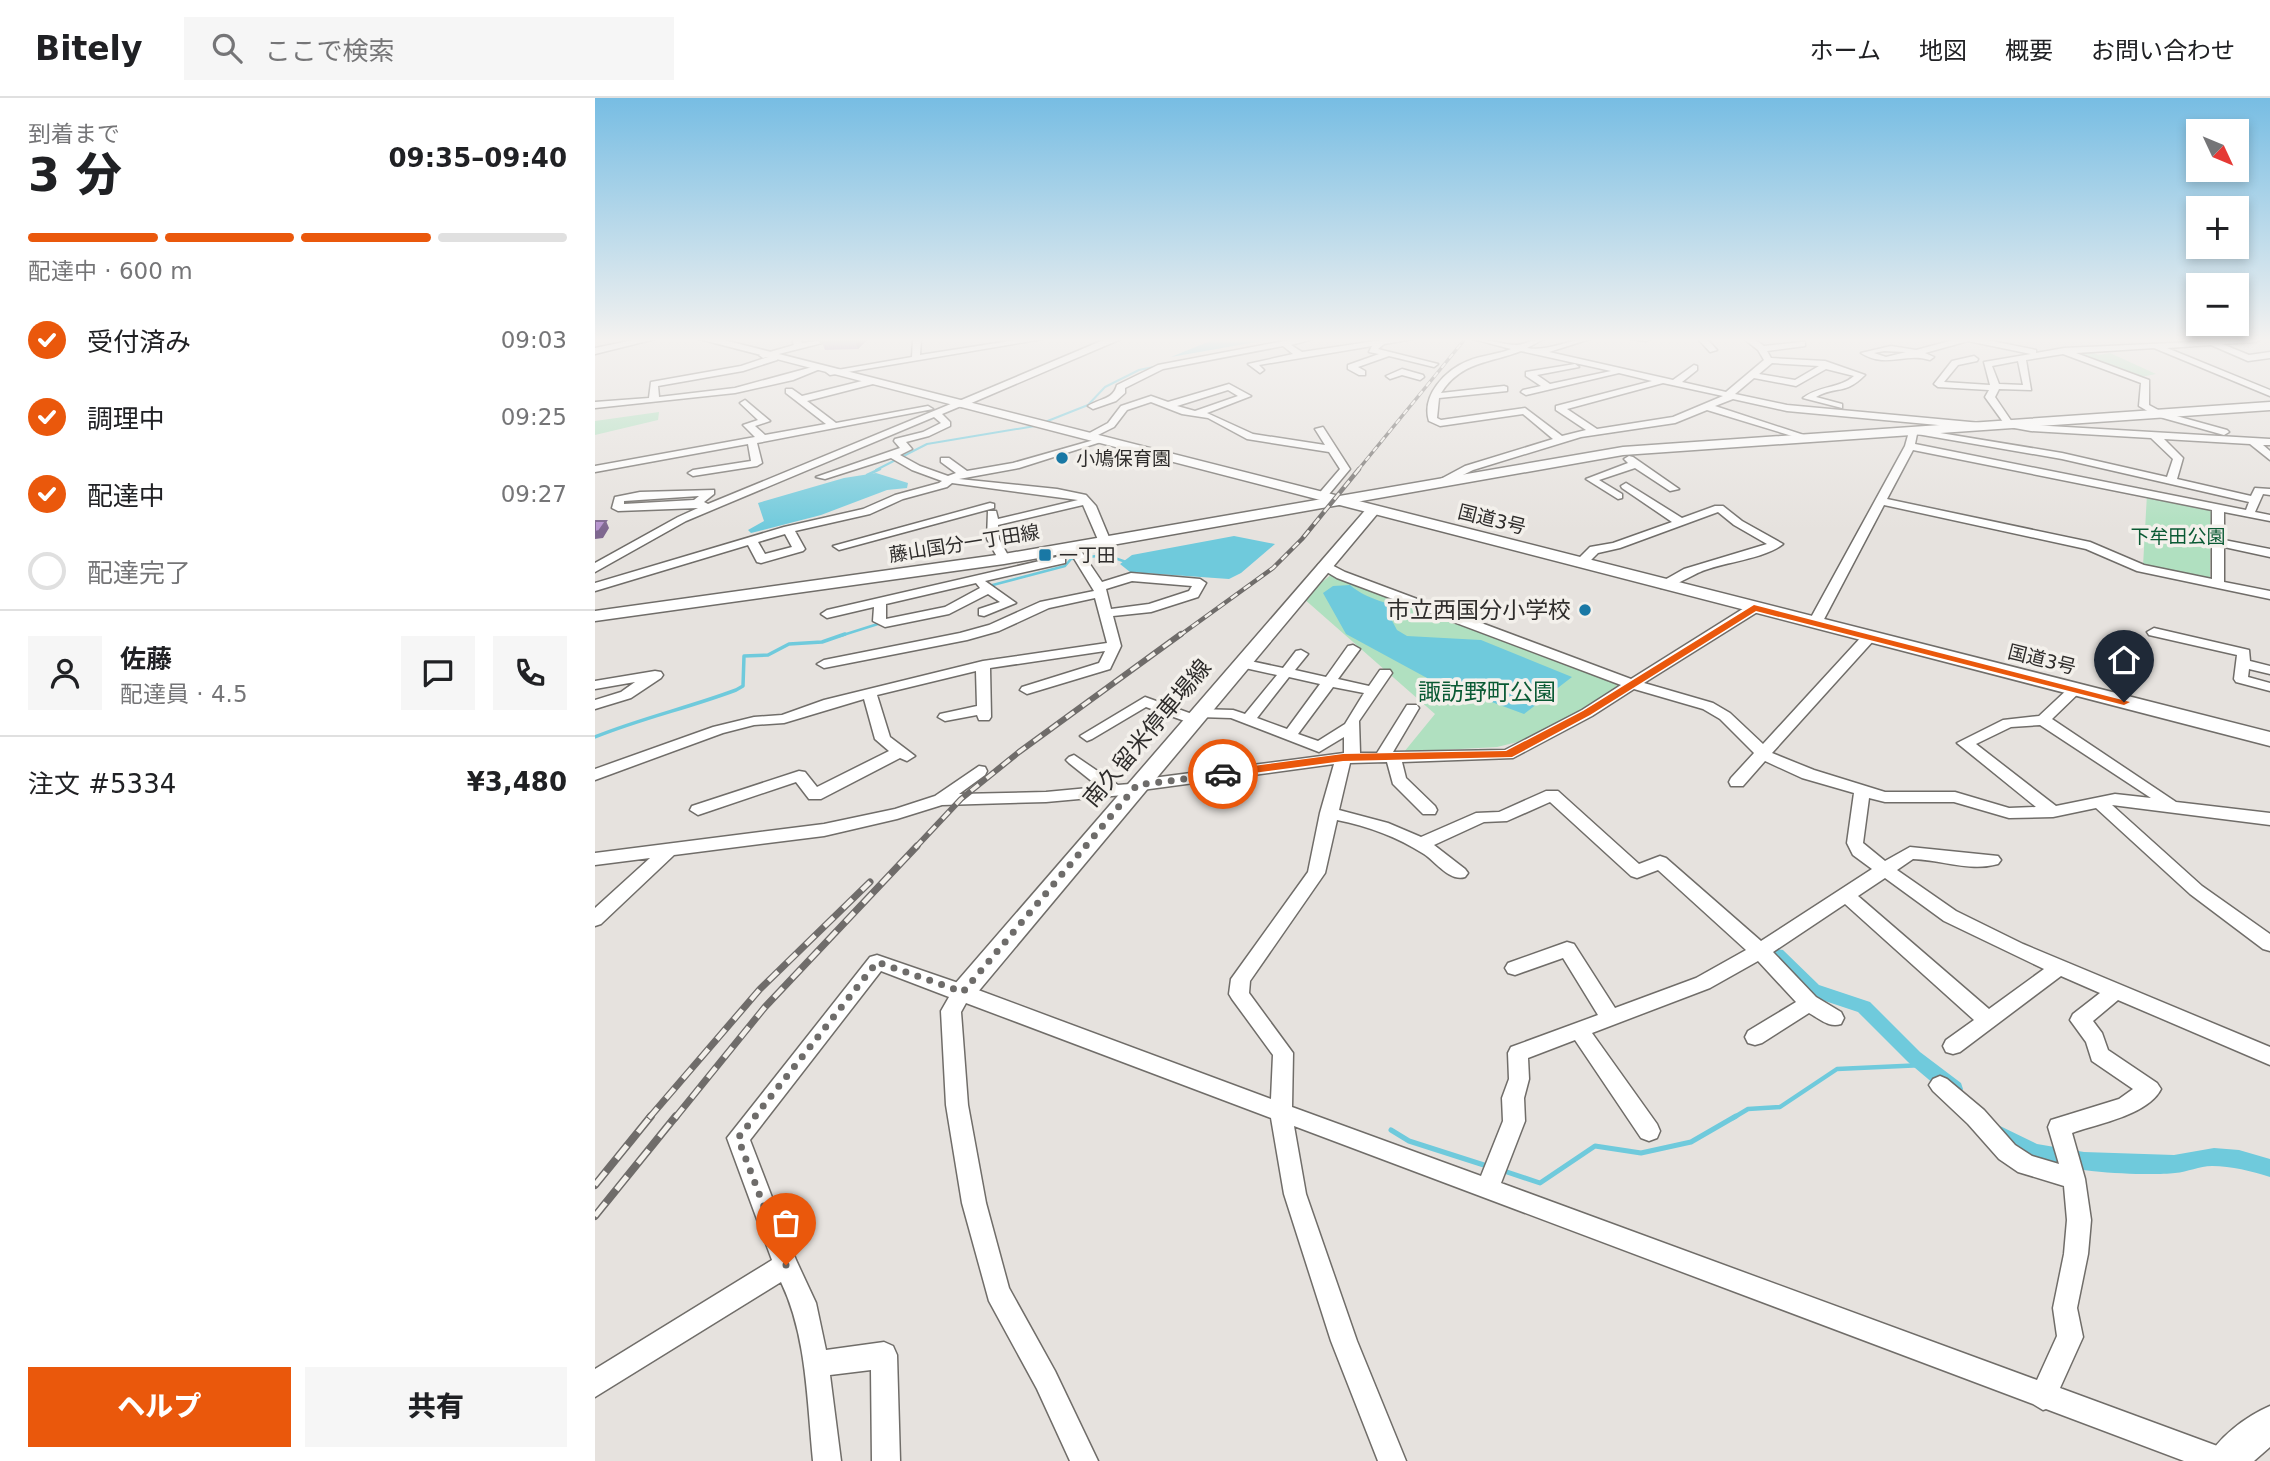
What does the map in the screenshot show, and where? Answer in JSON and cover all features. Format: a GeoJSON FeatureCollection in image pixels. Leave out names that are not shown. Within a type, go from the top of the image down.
{"type":"FeatureCollection","features":[{"type":"Feature","properties":{"kind":"highway","name":"国道3号"},"geometry":{"type":"LineString","coordinates":[[952,403],[2270,739]]}},
{"type":"Feature","properties":{"kind":"main road","name":"藤山国分一丁田線"},"geometry":{"type":"LineString","coordinates":[[595,616],[1006,563],[1073,547],[1329,499],[1441,483],[1618,452],[2270,406]]}},
{"type":"Feature","properties":{"kind":"main road","name":"南久留米停車場線"},"geometry":{"type":"LineString","coordinates":[[963,992],[1128,788],[1195,716],[1373,510]]}},
{"type":"Feature","properties":{"kind":"main road"},"geometry":{"type":"LineString","coordinates":[[2223,1461],[2270,1423]]}},
{"type":"Feature","properties":{"kind":"street"},"geometry":{"type":"LineString","coordinates":[[595,405],[619,403]]}},
{"type":"Feature","properties":{"kind":"street"},"geometry":{"type":"LineString","coordinates":[[745,403],[765,421],[748,425],[763,439]]}},
{"type":"Feature","properties":{"kind":"street"},"geometry":{"type":"LineString","coordinates":[[806,403],[834,426]]}},
{"type":"Feature","properties":{"kind":"street"},"geometry":{"type":"LineString","coordinates":[[595,587],[788,529],[866,512],[964,474],[1015,466],[1093,439],[1132,403]]}},
{"type":"Feature","properties":{"kind":"street"},"geometry":{"type":"LineString","coordinates":[[1162,403],[1194,414],[1211,416],[1250,437],[1331,449]]}},
{"type":"Feature","properties":{"kind":"street"},"geometry":{"type":"LineString","coordinates":[[1169,405],[1177,403]]}},
{"type":"Feature","properties":{"kind":"street"},"geometry":{"type":"LineString","coordinates":[[1194,414],[1227,403]]}},
{"type":"Feature","properties":{"kind":"street"},"geometry":{"type":"LineString","coordinates":[[1433,403],[1430,411],[1432,419],[1440,423],[1525,411],[1560,440]]}},
{"type":"Feature","properties":{"kind":"street"},"geometry":{"type":"LineString","coordinates":[[1554,403],[1563,407]]}},
{"type":"Feature","properties":{"kind":"street"},"geometry":{"type":"LineString","coordinates":[[1580,403],[1559,408],[1595,432]]}},
{"type":"Feature","properties":{"kind":"street"},"geometry":{"type":"LineString","coordinates":[[1441,483],[1469,468],[1560,440],[1595,432],[1665,423],[1716,403]]}},
{"type":"Feature","properties":{"kind":"street"},"geometry":{"type":"LineString","coordinates":[[1769,403],[1841,415],[1982,426]]}},
{"type":"Feature","properties":{"kind":"street"},"geometry":{"type":"LineString","coordinates":[[1824,403],[1840,407],[1841,415]]}},
{"type":"Feature","properties":{"kind":"street"},"geometry":{"type":"LineString","coordinates":[[1994,403],[2008,424],[2270,443]]}},
{"type":"Feature","properties":{"kind":"street"},"geometry":{"type":"LineString","coordinates":[[2144,403],[2144,406],[2159,414],[2254,441],[2270,457]]}},
{"type":"Feature","properties":{"kind":"street"},"geometry":{"type":"LineString","coordinates":[[595,469],[958,404]]}},
{"type":"Feature","properties":{"kind":"street"},"geometry":{"type":"LineString","coordinates":[[595,568],[701,505],[958,404]]}},
{"type":"Feature","properties":{"kind":"street"},"geometry":{"type":"LineString","coordinates":[[1707,407],[1805,437]]}},
{"type":"Feature","properties":{"kind":"street"},"geometry":{"type":"LineString","coordinates":[[821,477],[907,449],[898,442],[947,424],[931,415],[912,412]]}},
{"type":"Feature","properties":{"kind":"street"},"geometry":{"type":"LineString","coordinates":[[1320,429],[1345,469],[1329,499]]}},
{"type":"Feature","properties":{"kind":"street"},"geometry":{"type":"LineString","coordinates":[[1815,623],[1910,446],[1913,430],[1933,436],[2061,456],[2254,500]]}},
{"type":"Feature","properties":{"kind":"street"},"geometry":{"type":"LineString","coordinates":[[2154,435],[2178,458],[2171,481]]}},
{"type":"Feature","properties":{"kind":"street"},"geometry":{"type":"LineString","coordinates":[[693,473],[757,463],[751,441]]}},
{"type":"Feature","properties":{"kind":"street"},"geometry":{"type":"LineString","coordinates":[[1910,446],[2270,517]]}},
{"type":"Feature","properties":{"kind":"street"},"geometry":{"type":"LineString","coordinates":[[669,494],[693,473],[701,450]]}},
{"type":"Feature","properties":{"kind":"street"},"geometry":{"type":"LineString","coordinates":[[1618,452],[1674,489]]}},
{"type":"Feature","properties":{"kind":"street"},"geometry":{"type":"LineString","coordinates":[[892,454],[905,463],[948,482],[1073,494],[1086,501],[1105,542]]}},
{"type":"Feature","properties":{"kind":"street"},"geometry":{"type":"LineString","coordinates":[[945,460],[964,474]]}},
{"type":"Feature","properties":{"kind":"street"},"geometry":{"type":"LineString","coordinates":[[1636,464],[1591,479],[1622,491],[1680,522]]}},
{"type":"Feature","properties":{"kind":"street"},"geometry":{"type":"LineString","coordinates":[[986,486],[994,523],[993,539],[1006,563]]}},
{"type":"Feature","properties":{"kind":"street"},"geometry":{"type":"LineString","coordinates":[[2250,514],[2259,490],[2270,492]]}},
{"type":"Feature","properties":{"kind":"street"},"geometry":{"type":"LineString","coordinates":[[710,492],[701,505],[618,508],[619,499],[710,492]]}},
{"type":"Feature","properties":{"kind":"street"},"geometry":{"type":"LineString","coordinates":[[994,523],[1086,501]]}},
{"type":"Feature","properties":{"kind":"street"},"geometry":{"type":"LineString","coordinates":[[1882,501],[2090,546],[2141,568],[2270,595]]}},
{"type":"Feature","properties":{"kind":"street"},"geometry":{"type":"LineString","coordinates":[[839,546],[990,506]]}},
{"type":"Feature","properties":{"kind":"street"},"geometry":{"type":"LineString","coordinates":[[2218,507],[2218,584]]}},
{"type":"Feature","properties":{"kind":"street"},"geometry":{"type":"LineString","coordinates":[[1581,563],[1594,550],[1616,545],[1719,508],[1738,523],[1777,544],[1748,556],[1678,573],[1665,585]]}},
{"type":"Feature","properties":{"kind":"street"},"geometry":{"type":"LineString","coordinates":[[752,541],[761,559],[799,549],[788,529]]}},
{"type":"Feature","properties":{"kind":"street"},"geometry":{"type":"LineString","coordinates":[[2218,542],[2270,553]]}},
{"type":"Feature","properties":{"kind":"street"},"geometry":{"type":"LineString","coordinates":[[1027,690],[1105,666],[1114,646],[1108,613],[1100,590],[1073,547]]}},
{"type":"Feature","properties":{"kind":"street"},"geometry":{"type":"LineString","coordinates":[[827,614],[974,579],[1006,563],[1061,560]]}},
{"type":"Feature","properties":{"kind":"street"},"geometry":{"type":"LineString","coordinates":[[1324,565],[1341,575],[1631,684],[1708,706],[1725,716],[1765,755],[1808,774],[1885,797],[1955,797],[2009,813],[2053,812],[2115,799],[2232,817],[2270,820]]}},
{"type":"Feature","properties":{"kind":"street"},"geometry":{"type":"LineString","coordinates":[[824,664],[962,637],[1001,626],[1045,605],[1100,590],[1131,577],[1200,583],[1194,594],[1151,608],[1108,613]]}},
{"type":"Feature","properties":{"kind":"street"},"geometry":{"type":"LineString","coordinates":[[974,579],[1010,603],[983,612]]}},
{"type":"Feature","properties":{"kind":"street"},"geometry":{"type":"LineString","coordinates":[[880,602],[880,621],[885,623],[949,610],[989,588]]}},
{"type":"Feature","properties":{"kind":"street"},"geometry":{"type":"LineString","coordinates":[[1151,608],[1156,623]]}},
{"type":"Feature","properties":{"kind":"street"},"geometry":{"type":"LineString","coordinates":[[595,859],[824,830],[897,814],[941,800],[1128,788],[1347,758],[1508,755],[1557,731],[1754,608]]}},
{"type":"Feature","properties":{"kind":"street"},"geometry":{"type":"LineString","coordinates":[[2154,632],[2244,653],[2241,679],[2270,687]]}},
{"type":"Feature","properties":{"kind":"street"},"geometry":{"type":"LineString","coordinates":[[1737,782],[1765,755],[1869,637]]}},
{"type":"Feature","properties":{"kind":"street"},"geometry":{"type":"LineString","coordinates":[[595,775],[717,730],[754,721],[784,719],[869,693],[983,665],[1114,646]]}},
{"type":"Feature","properties":{"kind":"street"},"geometry":{"type":"LineString","coordinates":[[1290,735],[1353,649]]}},
{"type":"Feature","properties":{"kind":"street"},"geometry":{"type":"LineString","coordinates":[[1248,720],[1301,654]]}},
{"type":"Feature","properties":{"kind":"street"},"geometry":{"type":"LineString","coordinates":[[1241,663],[1373,691]]}},
{"type":"Feature","properties":{"kind":"street"},"geometry":{"type":"LineString","coordinates":[[2243,663],[2270,670]]}},
{"type":"Feature","properties":{"kind":"street"},"geometry":{"type":"LineString","coordinates":[[945,717],[984,713],[983,665]]}},
{"type":"Feature","properties":{"kind":"street"},"geometry":{"type":"LineString","coordinates":[[1087,736],[1145,701],[1195,716],[1233,714],[1319,747],[1350,727],[1385,673]]}},
{"type":"Feature","properties":{"kind":"street"},"geometry":{"type":"LineString","coordinates":[[595,685],[656,675],[626,695],[595,705]]}},
{"type":"Feature","properties":{"kind":"street"},"geometry":{"type":"LineString","coordinates":[[2043,720],[2076,689]]}},
{"type":"Feature","properties":{"kind":"street"},"geometry":{"type":"LineString","coordinates":[[698,810],[799,776],[815,795],[906,754],[883,739],[869,693]]}},
{"type":"Feature","properties":{"kind":"street"},"geometry":{"type":"LineString","coordinates":[[1388,757],[1412,708]]}},
{"type":"Feature","properties":{"kind":"street"},"geometry":{"type":"LineString","coordinates":[[2053,812],[1965,743],[2008,723],[2043,720],[2174,806]]}},
{"type":"Feature","properties":{"kind":"street"},"geometry":{"type":"LineString","coordinates":[[1350,727],[1347,758],[1328,813],[1316,873],[1241,979],[1239,993],[1283,1053],[1281,1114],[1295,1194],[1344,1342],[1392,1461]]}},
{"type":"Feature","properties":{"kind":"street"},"geometry":{"type":"LineString","coordinates":[[1388,757],[1399,780],[1429,810]]}},
{"type":"Feature","properties":{"kind":"street"},"geometry":{"type":"LineString","coordinates":[[1074,760],[1128,788]]}},
{"type":"Feature","properties":{"kind":"street"},"geometry":{"type":"LineString","coordinates":[[941,800],[979,771]]}},
{"type":"Feature","properties":{"kind":"street"},"geometry":{"type":"LineString","coordinates":[[1862,790],[1855,843],[1859,851],[1950,916],[2060,967],[2270,1056]]}},
{"type":"Feature","properties":{"kind":"street"},"geometry":{"type":"LineString","coordinates":[[1423,843],[1482,817],[1501,817],[1552,795],[1637,872],[1660,862],[1760,951],[1809,1003],[1834,1018]]}},
{"type":"Feature","properties":{"kind":"street"},"geometry":{"type":"LineString","coordinates":[[2099,803],[2196,890],[2270,944]]}},
{"type":"Feature","properties":{"kind":"street"},"geometry":{"type":"LineString","coordinates":[[1328,813],[1361,818],[1423,843],[1459,873]]}},
{"type":"Feature","properties":{"kind":"street"},"geometry":{"type":"LineString","coordinates":[[595,919],[668,851]]}},
{"type":"Feature","properties":{"kind":"street"},"geometry":{"type":"LineString","coordinates":[[1487,1189],[1514,1121],[1513,1098],[1519,1079],[1518,1053],[1609,1016],[1703,983],[1760,951],[1887,871],[1909,853],[1933,854],[1968,864],[1992,860]]}},
{"type":"Feature","properties":{"kind":"street"},"geometry":{"type":"LineString","coordinates":[[1847,896],[1990,1021]]}},
{"type":"Feature","properties":{"kind":"street"},"geometry":{"type":"LineString","coordinates":[[1515,968],[1567,949],[1609,1016]]}},
{"type":"Feature","properties":{"kind":"street"},"geometry":{"type":"LineString","coordinates":[[827,1461],[804,1303],[786,1265],[738,1138],[877,962],[2043,1397],[2223,1461]]}},
{"type":"Feature","properties":{"kind":"street"},"geometry":{"type":"LineString","coordinates":[[1953,1046],[2060,967]]}},
{"type":"Feature","properties":{"kind":"street"},"geometry":{"type":"LineString","coordinates":[[2043,1397],[2070,1337],[2065,1308],[2079,1220],[2074,1179],[2059,1126],[2126,1106],[2151,1089],[2099,1055],[2095,1040],[2080,1020],[2116,991]]}},
{"type":"Feature","properties":{"kind":"street"},"geometry":{"type":"LineString","coordinates":[[963,992],[951,1011],[957,1105],[974,1203],[997,1292],[1046,1380],[1084,1461]]}},
{"type":"Feature","properties":{"kind":"street"},"geometry":{"type":"LineString","coordinates":[[1755,1037],[1809,1003]]}},
{"type":"Feature","properties":{"kind":"street"},"geometry":{"type":"LineString","coordinates":[[1578,1029],[1649,1131]]}},
{"type":"Feature","properties":{"kind":"street"},"geometry":{"type":"LineString","coordinates":[[1940,1085],[2007,1152],[2026,1165],[2074,1179]]}},
{"type":"Feature","properties":{"kind":"street"},"geometry":{"type":"LineString","coordinates":[[595,1384],[786,1265]]}},
{"type":"Feature","properties":{"kind":"street"},"geometry":{"type":"LineString","coordinates":[[815,1364],[884,1355],[886,1461]]}},
{"type":"Feature","properties":{"kind":"green space"},"geometry":{"type":"Polygon","coordinates":[[[659,412],[658,420],[595,435],[595,421],[659,412]]]}},
{"type":"Feature","properties":{"kind":"green space","name":"下牟田公園"},"geometry":{"type":"Polygon","coordinates":[[[2147,494],[2211,507],[2210,578],[2143,566],[2147,494]]]}},
{"type":"Feature","properties":{"kind":"green space","name":"諏訪野町公園"},"geometry":{"type":"Polygon","coordinates":[[[1333,573],[1628,687],[1538,737],[1497,747],[1404,752],[1435,714],[1303,598],[1333,573]]]}},
{"type":"Feature","properties":{"kind":"water"},"geometry":{"type":"Polygon","coordinates":[[[876,473],[908,483],[907,488],[887,490],[821,515],[751,533],[748,530],[764,521],[758,503],[844,478],[876,473]]]}},
{"type":"Feature","properties":{"kind":"water"},"geometry":{"type":"Polygon","coordinates":[[[1234,536],[1275,544],[1241,573],[1229,579],[1130,572],[1120,564],[1132,555],[1234,536]]]}},
{"type":"Feature","properties":{"kind":"water"},"geometry":{"type":"Polygon","coordinates":[[[1350,585],[1371,597],[1409,612],[1389,615],[1397,630],[1407,636],[1481,640],[1572,677],[1524,714],[1427,678],[1346,634],[1323,593],[1333,586],[1350,585]]]}},
{"type":"Feature","properties":{"kind":"building"},"geometry":{"type":"Polygon","coordinates":[[[595,521],[606,521],[599,531],[595,532],[595,521]]]}},
{"type":"Feature","properties":{"kind":"waterway"},"geometry":{"type":"LineString","coordinates":[[876,470],[927,444],[1035,426],[1090,403]]}},
{"type":"Feature","properties":{"kind":"waterway"},"geometry":{"type":"LineString","coordinates":[[867,475],[880,469]]}},
{"type":"Feature","properties":{"kind":"waterway"},"geometry":{"type":"LineString","coordinates":[[989,586],[1065,566],[1071,559],[1106,555],[1126,562]]}},
{"type":"Feature","properties":{"kind":"waterway"},"geometry":{"type":"LineString","coordinates":[[840,636],[881,623]]}},
{"type":"Feature","properties":{"kind":"waterway"},"geometry":{"type":"LineString","coordinates":[[595,737],[736,690],[743,686],[744,656],[768,655],[789,644],[822,642],[845,634]]}},
{"type":"Feature","properties":{"kind":"waterway"},"geometry":{"type":"LineString","coordinates":[[1777,955],[1813,990],[1864,1007],[1914,1057],[1954,1089]]}},
{"type":"Feature","properties":{"kind":"waterway"},"geometry":{"type":"LineString","coordinates":[[1733,1118],[1748,1109],[1780,1107],[1837,1069],[1924,1065]]}},
{"type":"Feature","properties":{"kind":"waterway"},"geometry":{"type":"LineString","coordinates":[[1501,1170],[1540,1183],[1595,1146],[1641,1153],[1691,1142],[1736,1116]]}},
{"type":"Feature","properties":{"kind":"waterway"},"geometry":{"type":"LineString","coordinates":[[1391,1130],[1409,1141],[1487,1166]]}},
{"type":"Feature","properties":{"kind":"waterway"},"geometry":{"type":"LineString","coordinates":[[2000,1135],[2037,1152],[2084,1162],[2174,1164],[2214,1157],[2270,1168]]}},
{"type":"Feature","properties":{"kind":"railway"},"geometry":{"type":"LineString","coordinates":[[1358,470],[1413,403]]}},
{"type":"Feature","properties":{"kind":"railway"},"geometry":{"type":"LineString","coordinates":[[1179,636],[1273,568],[1302,539],[1359,469]]}},
{"type":"Feature","properties":{"kind":"railway"},"geometry":{"type":"LineString","coordinates":[[915,848],[961,799],[1019,752],[1181,634]]}},
{"type":"Feature","properties":{"kind":"railway"},"geometry":{"type":"LineString","coordinates":[[675,1118],[765,1007],[917,846]]}},
{"type":"Feature","properties":{"kind":"railway"},"geometry":{"type":"LineString","coordinates":[[649,1118],[760,989],[870,882]]}},
{"type":"Feature","properties":{"kind":"railway"},"geometry":{"type":"LineString","coordinates":[[595,1185],[651,1116]]}},
{"type":"Feature","properties":{"kind":"railway"},"geometry":{"type":"LineString","coordinates":[[595,1216],[676,1116]]}},
{"type":"Feature","properties":{"kind":"way so far"},"geometry":{"type":"LineString","coordinates":[[786,1265],[738,1138],[877,962],[963,992],[1137,785],[1223,774]]}},
{"type":"Feature","properties":{"kind":"place","name":"小鳩保育園"},"geometry":{"type":"Point","coordinates":[1062,458]}},
{"type":"Feature","properties":{"kind":"place","name":"一丁田"},"geometry":{"type":"Point","coordinates":[1045,555]}},
{"type":"Feature","properties":{"kind":"place","name":"市立西国分小学校"},"geometry":{"type":"Point","coordinates":[1585,610]}},
{"type":"Feature","properties":{"kind":"route"},"geometry":{"type":"LineString","coordinates":[[1223,774],[1343,758],[1508,755],[1557,731],[1754,608],[2124,702]]}}]}
